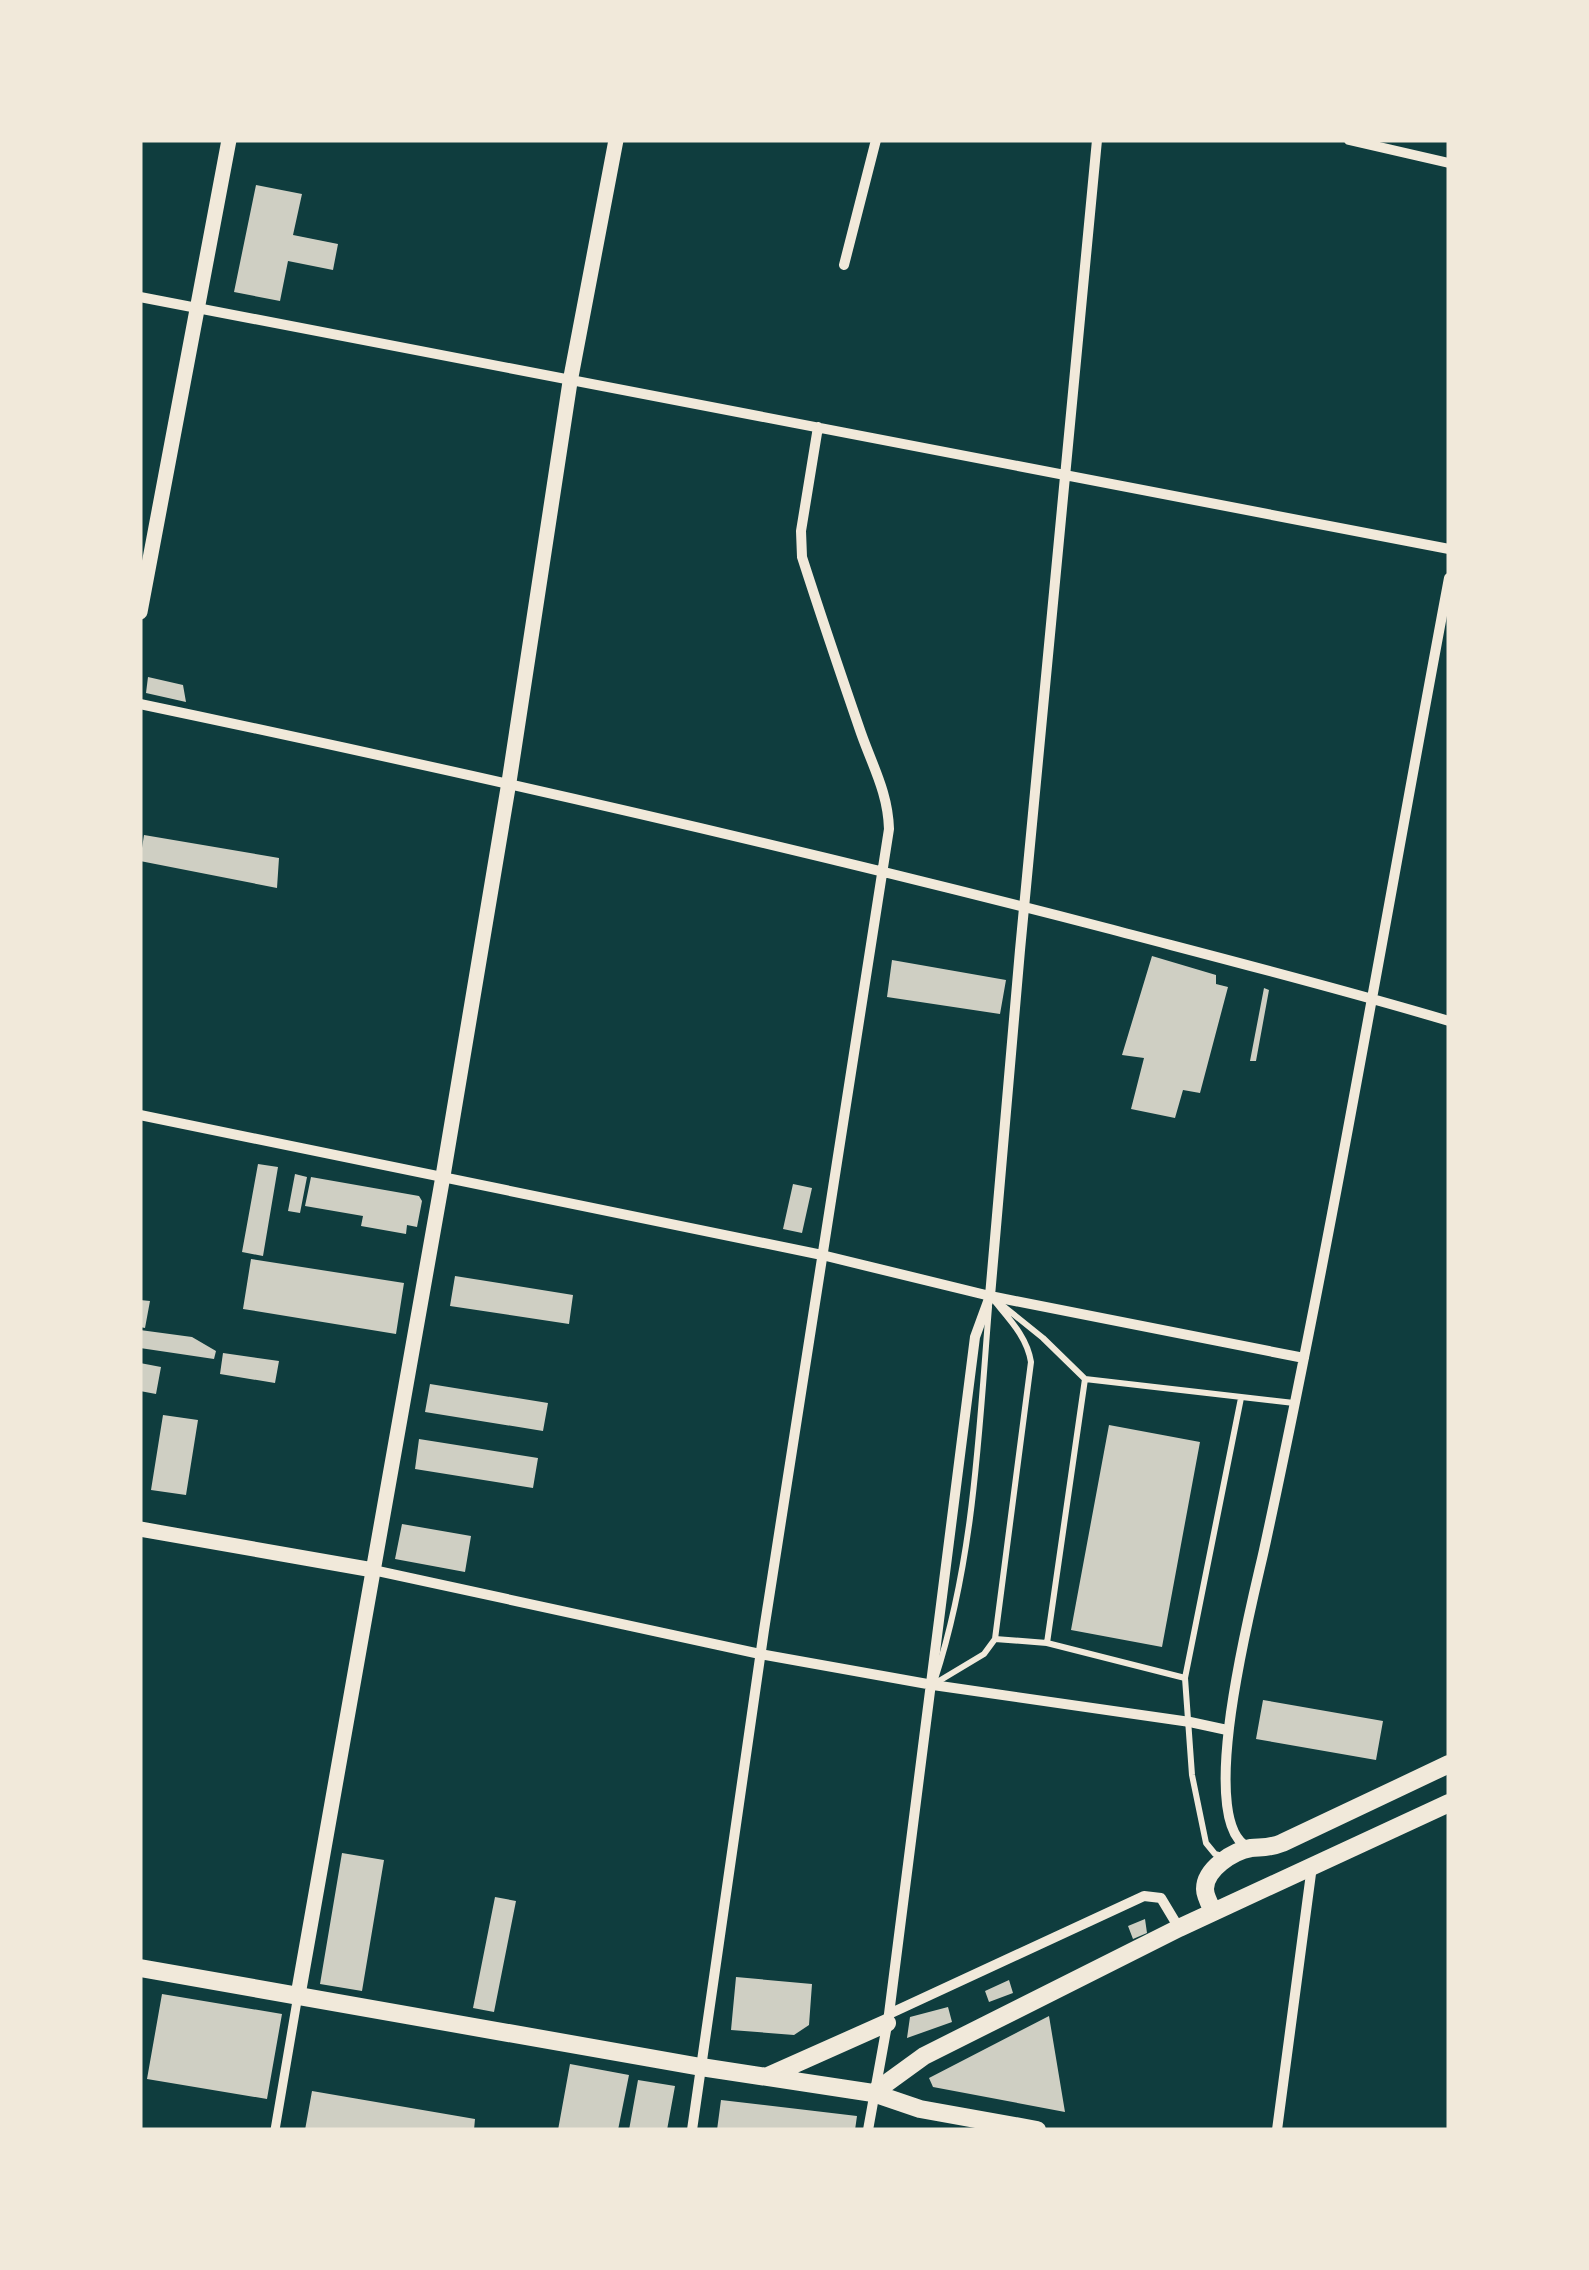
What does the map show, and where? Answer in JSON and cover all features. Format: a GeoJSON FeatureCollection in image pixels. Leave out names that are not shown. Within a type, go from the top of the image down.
{"type":"FeatureCollection","features":[{"type":"Feature","properties":{"kind":"main road"},"geometry":{"type":"LineString","coordinates":[[1214,1912],[1204,1889],[1207,1879],[1226,1857],[1252,1848],[1268,1849],[1449,1764]]}},
{"type":"Feature","properties":{"kind":"main road"},"geometry":{"type":"LineString","coordinates":[[873,2093],[924,2056],[1179,1928],[1449,1802]]}},
{"type":"Feature","properties":{"kind":"main road"},"geometry":{"type":"LineString","coordinates":[[140,1968],[701,2067],[873,2093],[920,2108],[1037,2130]]}},
{"type":"Feature","properties":{"kind":"main road"},"geometry":{"type":"LineString","coordinates":[[768,2077],[888,2018]]}},
{"type":"Feature","properties":{"kind":"street"},"geometry":{"type":"LineString","coordinates":[[140,612],[229,140]]}},
{"type":"Feature","properties":{"kind":"street"},"geometry":{"type":"LineString","coordinates":[[275,2130],[443,1176],[570,382],[616,140]]}},
{"type":"Feature","properties":{"kind":"street"},"geometry":{"type":"LineString","coordinates":[[844,264],[876,140]]}},
{"type":"Feature","properties":{"kind":"street"},"geometry":{"type":"LineString","coordinates":[[868,2130],[888,2018],[933,1685],[975,1337],[990,1296],[1097,140]]}},
{"type":"Feature","properties":{"kind":"street"},"geometry":{"type":"LineString","coordinates":[[1349,140],[1449,163]]}},
{"type":"Feature","properties":{"kind":"street"},"geometry":{"type":"LineString","coordinates":[[140,297],[1449,549]]}},
{"type":"Feature","properties":{"kind":"street"},"geometry":{"type":"LineString","coordinates":[[692,2130],[760,1654],[889,829],[888,804],[802,556],[802,531],[818,427]]}},
{"type":"Feature","properties":{"kind":"street"},"geometry":{"type":"LineString","coordinates":[[1252,1848],[1238,1841],[1228,1822],[1227,1730],[1296,1404],[1449,578]]}},
{"type":"Feature","properties":{"kind":"street"},"geometry":{"type":"LineString","coordinates":[[140,704],[509,782],[882,872],[1449,1021]]}},
{"type":"Feature","properties":{"kind":"street"},"geometry":{"type":"LineString","coordinates":[[140,1115],[822,1255],[990,1296],[1304,1358]]}},
{"type":"Feature","properties":{"kind":"street"},"geometry":{"type":"LineString","coordinates":[[140,1529],[373,1570],[760,1654],[1227,1730]]}},
{"type":"Feature","properties":{"kind":"street"},"geometry":{"type":"LineString","coordinates":[[1277,2130],[1312,1866]]}},
{"type":"Feature","properties":{"kind":"street"},"geometry":{"type":"LineString","coordinates":[[888,2018],[1144,1896],[1161,1898],[1179,1928]]}},
{"type":"Feature","properties":{"kind":"lane"},"geometry":{"type":"LineString","coordinates":[[990,1296],[1084,1379],[1296,1404]]}},
{"type":"Feature","properties":{"kind":"lane"},"geometry":{"type":"LineString","coordinates":[[933,1685],[984,1654],[996,1639],[1031,1362],[1022,1335],[990,1296]]}},
{"type":"Feature","properties":{"kind":"lane"},"geometry":{"type":"LineString","coordinates":[[1046,1642],[1084,1379]]}},
{"type":"Feature","properties":{"kind":"lane"},"geometry":{"type":"LineString","coordinates":[[1226,1857],[1214,1854],[1206,1843],[1192,1775],[1185,1678],[1241,1398]]}},
{"type":"Feature","properties":{"kind":"lane"},"geometry":{"type":"LineString","coordinates":[[996,1639],[1046,1642],[1185,1678]]}},
{"type":"Feature","properties":{"kind":"building"},"geometry":{"type":"Polygon","coordinates":[[[256,185],[302,194],[293,235],[338,244],[333,270],[288,261],[280,301],[234,292],[256,185]]]}},
{"type":"Feature","properties":{"kind":"building"},"geometry":{"type":"Polygon","coordinates":[[[148,677],[183,685],[186,702],[146,693],[148,677]]]}},
{"type":"Feature","properties":{"kind":"building"},"geometry":{"type":"Polygon","coordinates":[[[144,835],[279,858],[277,888],[140,861],[144,835]]]}},
{"type":"Feature","properties":{"kind":"building"},"geometry":{"type":"Polygon","coordinates":[[[1152,956],[1216,975],[1216,984],[1228,987],[1200,1093],[1183,1090],[1175,1118],[1131,1109],[1144,1058],[1122,1055],[1152,956]]]}},
{"type":"Feature","properties":{"kind":"building"},"geometry":{"type":"Polygon","coordinates":[[[892,960],[1006,980],[1000,1014],[887,997],[892,960]]]}},
{"type":"Feature","properties":{"kind":"building"},"geometry":{"type":"Polygon","coordinates":[[[1264,988],[1269,990],[1256,1061],[1250,1061],[1264,988]]]}},
{"type":"Feature","properties":{"kind":"building"},"geometry":{"type":"Polygon","coordinates":[[[258,1164],[278,1167],[263,1256],[242,1252],[258,1164]]]}},
{"type":"Feature","properties":{"kind":"building"},"geometry":{"type":"Polygon","coordinates":[[[295,1174],[307,1177],[300,1213],[288,1211],[295,1174]]]}},
{"type":"Feature","properties":{"kind":"building"},"geometry":{"type":"Polygon","coordinates":[[[311,1177],[419,1196],[422,1201],[417,1227],[407,1225],[406,1234],[361,1226],[363,1216],[305,1206],[311,1177]]]}},
{"type":"Feature","properties":{"kind":"building"},"geometry":{"type":"Polygon","coordinates":[[[793,1184],[812,1188],[802,1233],[783,1229],[793,1184]]]}},
{"type":"Feature","properties":{"kind":"building"},"geometry":{"type":"Polygon","coordinates":[[[251,1259],[404,1283],[396,1334],[243,1309],[251,1259]]]}},
{"type":"Feature","properties":{"kind":"building"},"geometry":{"type":"Polygon","coordinates":[[[455,1276],[573,1295],[569,1324],[450,1306],[455,1276]]]}},
{"type":"Feature","properties":{"kind":"building"},"geometry":{"type":"Polygon","coordinates":[[[140,1300],[150,1301],[145,1328],[140,1327],[140,1300]]]}},
{"type":"Feature","properties":{"kind":"building"},"geometry":{"type":"Polygon","coordinates":[[[140,1330],[192,1337],[216,1351],[214,1359],[140,1348],[140,1330]]]}},
{"type":"Feature","properties":{"kind":"building"},"geometry":{"type":"Polygon","coordinates":[[[223,1353],[279,1361],[275,1383],[220,1374],[223,1353]]]}},
{"type":"Feature","properties":{"kind":"building"},"geometry":{"type":"Polygon","coordinates":[[[140,1363],[161,1367],[156,1394],[140,1391],[140,1363]]]}},
{"type":"Feature","properties":{"kind":"building"},"geometry":{"type":"Polygon","coordinates":[[[430,1384],[548,1403],[543,1431],[425,1412],[430,1384]]]}},
{"type":"Feature","properties":{"kind":"building"},"geometry":{"type":"Polygon","coordinates":[[[163,1415],[198,1420],[186,1495],[151,1490],[163,1415]]]}},
{"type":"Feature","properties":{"kind":"building"},"geometry":{"type":"Polygon","coordinates":[[[1109,1425],[1200,1442],[1162,1647],[1071,1630],[1109,1425]]]}},
{"type":"Feature","properties":{"kind":"building"},"geometry":{"type":"Polygon","coordinates":[[[419,1439],[538,1458],[533,1488],[415,1469],[419,1439]]]}},
{"type":"Feature","properties":{"kind":"building"},"geometry":{"type":"Polygon","coordinates":[[[402,1524],[471,1536],[465,1572],[395,1559],[402,1524]]]}},
{"type":"Feature","properties":{"kind":"building"},"geometry":{"type":"Polygon","coordinates":[[[1263,1700],[1383,1721],[1376,1760],[1256,1739],[1263,1700]]]}},
{"type":"Feature","properties":{"kind":"building"},"geometry":{"type":"Polygon","coordinates":[[[342,1853],[384,1860],[362,1991],[320,1984],[342,1853]]]}},
{"type":"Feature","properties":{"kind":"building"},"geometry":{"type":"Polygon","coordinates":[[[495,1897],[516,1901],[494,2012],[473,2008],[495,1897]]]}},
{"type":"Feature","properties":{"kind":"building"},"geometry":{"type":"Polygon","coordinates":[[[1145,1919],[1147,1933],[1133,1939],[1128,1926],[1145,1919]]]}},
{"type":"Feature","properties":{"kind":"building"},"geometry":{"type":"Polygon","coordinates":[[[736,1977],[812,1984],[809,2025],[794,2035],[731,2030],[736,1977]]]}},
{"type":"Feature","properties":{"kind":"building"},"geometry":{"type":"Polygon","coordinates":[[[1009,1980],[1013,1993],[989,2002],[985,1991],[1009,1980]]]}},
{"type":"Feature","properties":{"kind":"building"},"geometry":{"type":"Polygon","coordinates":[[[162,1994],[282,2014],[267,2099],[147,2079],[162,1994]]]}},
{"type":"Feature","properties":{"kind":"building"},"geometry":{"type":"Polygon","coordinates":[[[948,2007],[952,2022],[907,2038],[910,2017],[948,2007]]]}},
{"type":"Feature","properties":{"kind":"building"},"geometry":{"type":"Polygon","coordinates":[[[1049,2016],[1065,2112],[933,2087],[929,2078],[1049,2016]]]}},
{"type":"Feature","properties":{"kind":"building"},"geometry":{"type":"Polygon","coordinates":[[[570,2064],[629,2075],[618,2130],[558,2130],[570,2064]]]}},
{"type":"Feature","properties":{"kind":"building"},"geometry":{"type":"Polygon","coordinates":[[[638,2080],[675,2086],[667,2130],[629,2130],[638,2080]]]}},
{"type":"Feature","properties":{"kind":"building"},"geometry":{"type":"Polygon","coordinates":[[[312,2091],[475,2119],[474,2130],[305,2130],[312,2091]]]}},
{"type":"Feature","properties":{"kind":"building"},"geometry":{"type":"Polygon","coordinates":[[[721,2100],[857,2116],[855,2130],[717,2130],[721,2100]]]}}]}
